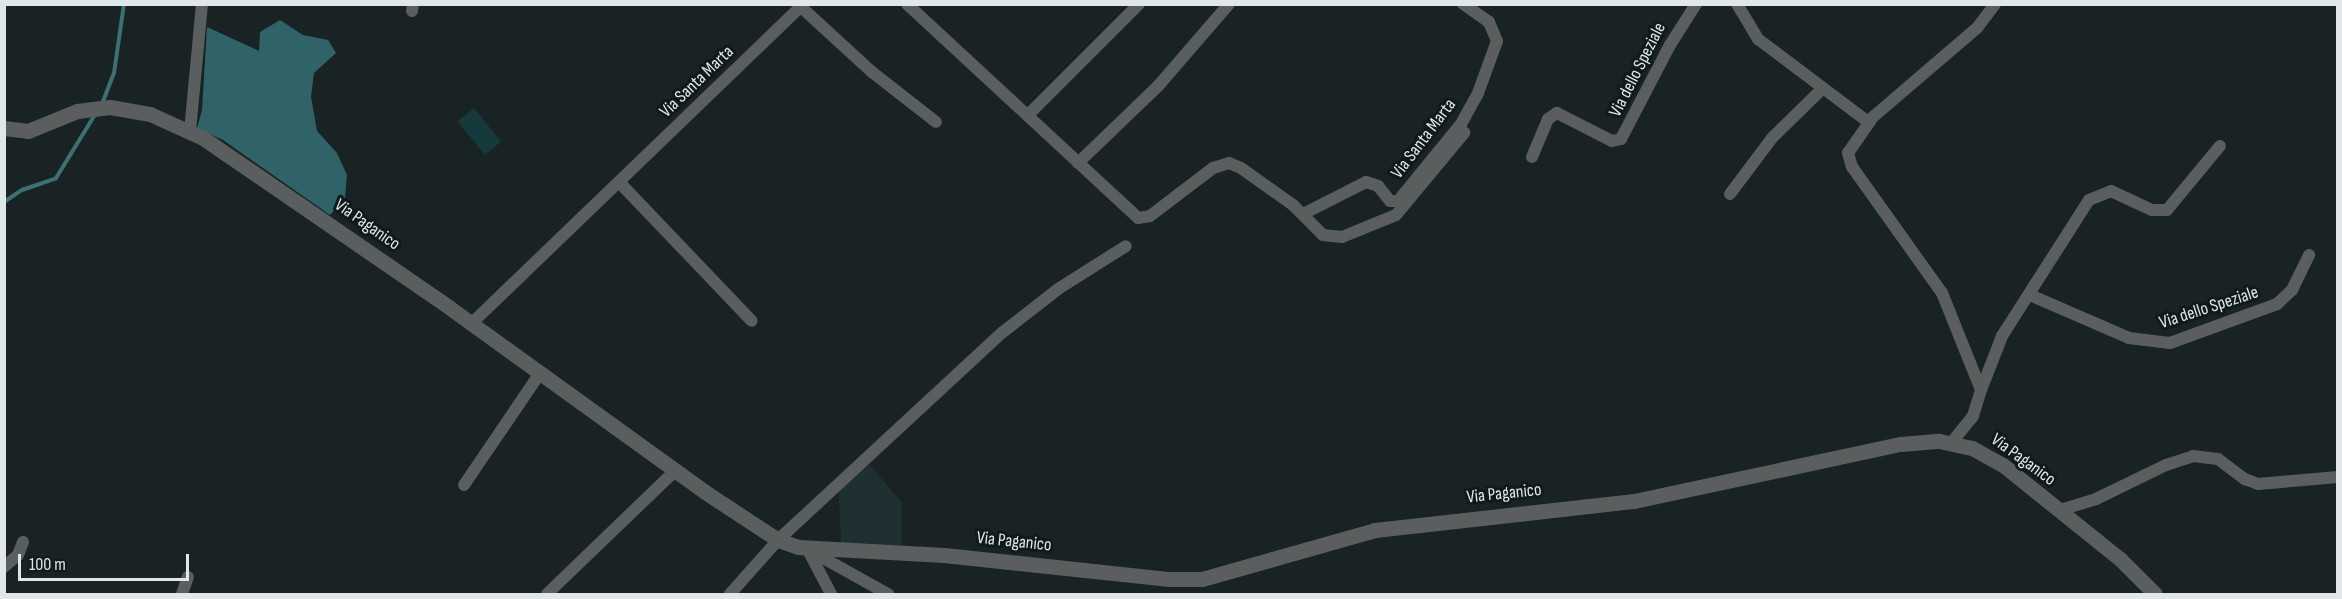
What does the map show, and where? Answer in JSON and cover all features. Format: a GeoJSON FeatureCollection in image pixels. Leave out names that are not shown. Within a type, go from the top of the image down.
{"type":"FeatureCollection","features":[{"type":"Feature","properties":{"kind":"street"},"geometry":{"type":"LineString","coordinates":[[190,131],[202,4]]}},
{"type":"Feature","properties":{"kind":"street","name":"Via Santa Marta"},"geometry":{"type":"LineString","coordinates":[[907,4],[1138,218],[1152,215],[1213,168],[1226,163],[1242,168],[1304,214],[1323,235],[1337,238],[1393,217],[1464,133]]}},
{"type":"Feature","properties":{"kind":"street"},"geometry":{"type":"LineString","coordinates":[[1028,115],[1139,4]]}},
{"type":"Feature","properties":{"kind":"street"},"geometry":{"type":"LineString","coordinates":[[1078,162],[1153,92],[1229,4]]}},
{"type":"Feature","properties":{"kind":"street","name":"Via Santa Marta"},"geometry":{"type":"LineString","coordinates":[[1304,214],[1368,181],[1378,186],[1390,201],[1398,201],[1461,123],[1480,89],[1497,41],[1490,22],[1463,4]]}},
{"type":"Feature","properties":{"kind":"street","name":"Via dello Speziale"},"geometry":{"type":"LineString","coordinates":[[1532,157],[1548,119],[1557,113],[1612,141],[1621,139],[1670,45],[1696,4]]}},
{"type":"Feature","properties":{"kind":"street"},"geometry":{"type":"LineString","coordinates":[[1737,4],[1758,39],[1868,122]]}},
{"type":"Feature","properties":{"kind":"street"},"geometry":{"type":"LineString","coordinates":[[1981,390],[1942,293],[1851,164],[1850,147],[1868,122],[1925,69],[1977,28],[1995,4]]}},
{"type":"Feature","properties":{"kind":"street","name":"Via Santa Marta"},"geometry":{"type":"LineString","coordinates":[[472,323],[802,6],[872,72],[936,122]]}},
{"type":"Feature","properties":{"kind":"street"},"geometry":{"type":"LineString","coordinates":[[1730,194],[1772,138],[1823,88]]}},
{"type":"Feature","properties":{"kind":"street","name":"Via Paganico"},"geometry":{"type":"LineString","coordinates":[[4,128],[33,130],[77,111],[121,107],[190,131],[237,158],[472,323],[675,471],[778,540],[807,549],[888,594]]}},
{"type":"Feature","properties":{"kind":"street"},"geometry":{"type":"LineString","coordinates":[[1952,442],[1973,416],[1998,343],[2092,198],[2110,191],[2154,210],[2167,210],[2220,146]]}},
{"type":"Feature","properties":{"kind":"street"},"geometry":{"type":"LineString","coordinates":[[619,182],[752,321]]}},
{"type":"Feature","properties":{"kind":"street"},"geometry":{"type":"LineString","coordinates":[[730,594],[778,540],[1003,332],[1053,293],[1126,246]]}},
{"type":"Feature","properties":{"kind":"street","name":"Via dello Speziale"},"geometry":{"type":"LineString","coordinates":[[2030,295],[2129,339],[2170,343],[2277,304],[2295,286],[2309,255]]}},
{"type":"Feature","properties":{"kind":"street"},"geometry":{"type":"LineString","coordinates":[[464,485],[540,373]]}},
{"type":"Feature","properties":{"kind":"street","name":"Via Paganico"},"geometry":{"type":"LineString","coordinates":[[807,549],[944,555],[1170,579],[1202,579],[1239,571],[1313,545],[1382,529],[1641,500],[1901,444],[1952,442],[1997,461],[2125,563],[2155,594]]}},
{"type":"Feature","properties":{"kind":"street"},"geometry":{"type":"LineString","coordinates":[[2060,510],[2089,502],[2166,465],[2193,456],[2218,459],[2241,477],[2258,484],[2337,477]]}},
{"type":"Feature","properties":{"kind":"street"},"geometry":{"type":"LineString","coordinates":[[547,594],[675,471]]}},
{"type":"Feature","properties":{"kind":"street"},"geometry":{"type":"LineString","coordinates":[[4,567],[18,555],[22,542]]}},
{"type":"Feature","properties":{"kind":"street"},"geometry":{"type":"LineString","coordinates":[[807,549],[831,594]]}},
{"type":"Feature","properties":{"kind":"street"},"geometry":{"type":"LineString","coordinates":[[182,594],[188,578]]}},
{"type":"Feature","properties":{"kind":"shaded area"},"geometry":{"type":"Polygon","coordinates":[[[280,20],[303,35],[328,40],[336,53],[314,73],[311,97],[317,131],[337,153],[347,175],[345,198],[330,215],[223,140],[197,128],[202,110],[207,27],[259,51],[260,32],[280,20]]]}},
{"type":"Feature","properties":{"kind":"shaded area"},"geometry":{"type":"Polygon","coordinates":[[[474,108],[501,141],[485,155],[458,121],[474,108]]]}},
{"type":"Feature","properties":{"kind":"shaded area"},"geometry":{"type":"Polygon","coordinates":[[[869,464],[902,503],[901,547],[841,545],[839,490],[869,464]]]}},
{"type":"Feature","properties":{"kind":"waterway"},"geometry":{"type":"LineString","coordinates":[[102,104],[114,73],[124,4]]}},
{"type":"Feature","properties":{"kind":"waterway"},"geometry":{"type":"LineString","coordinates":[[4,202],[22,190],[56,178],[96,113]]}}]}
